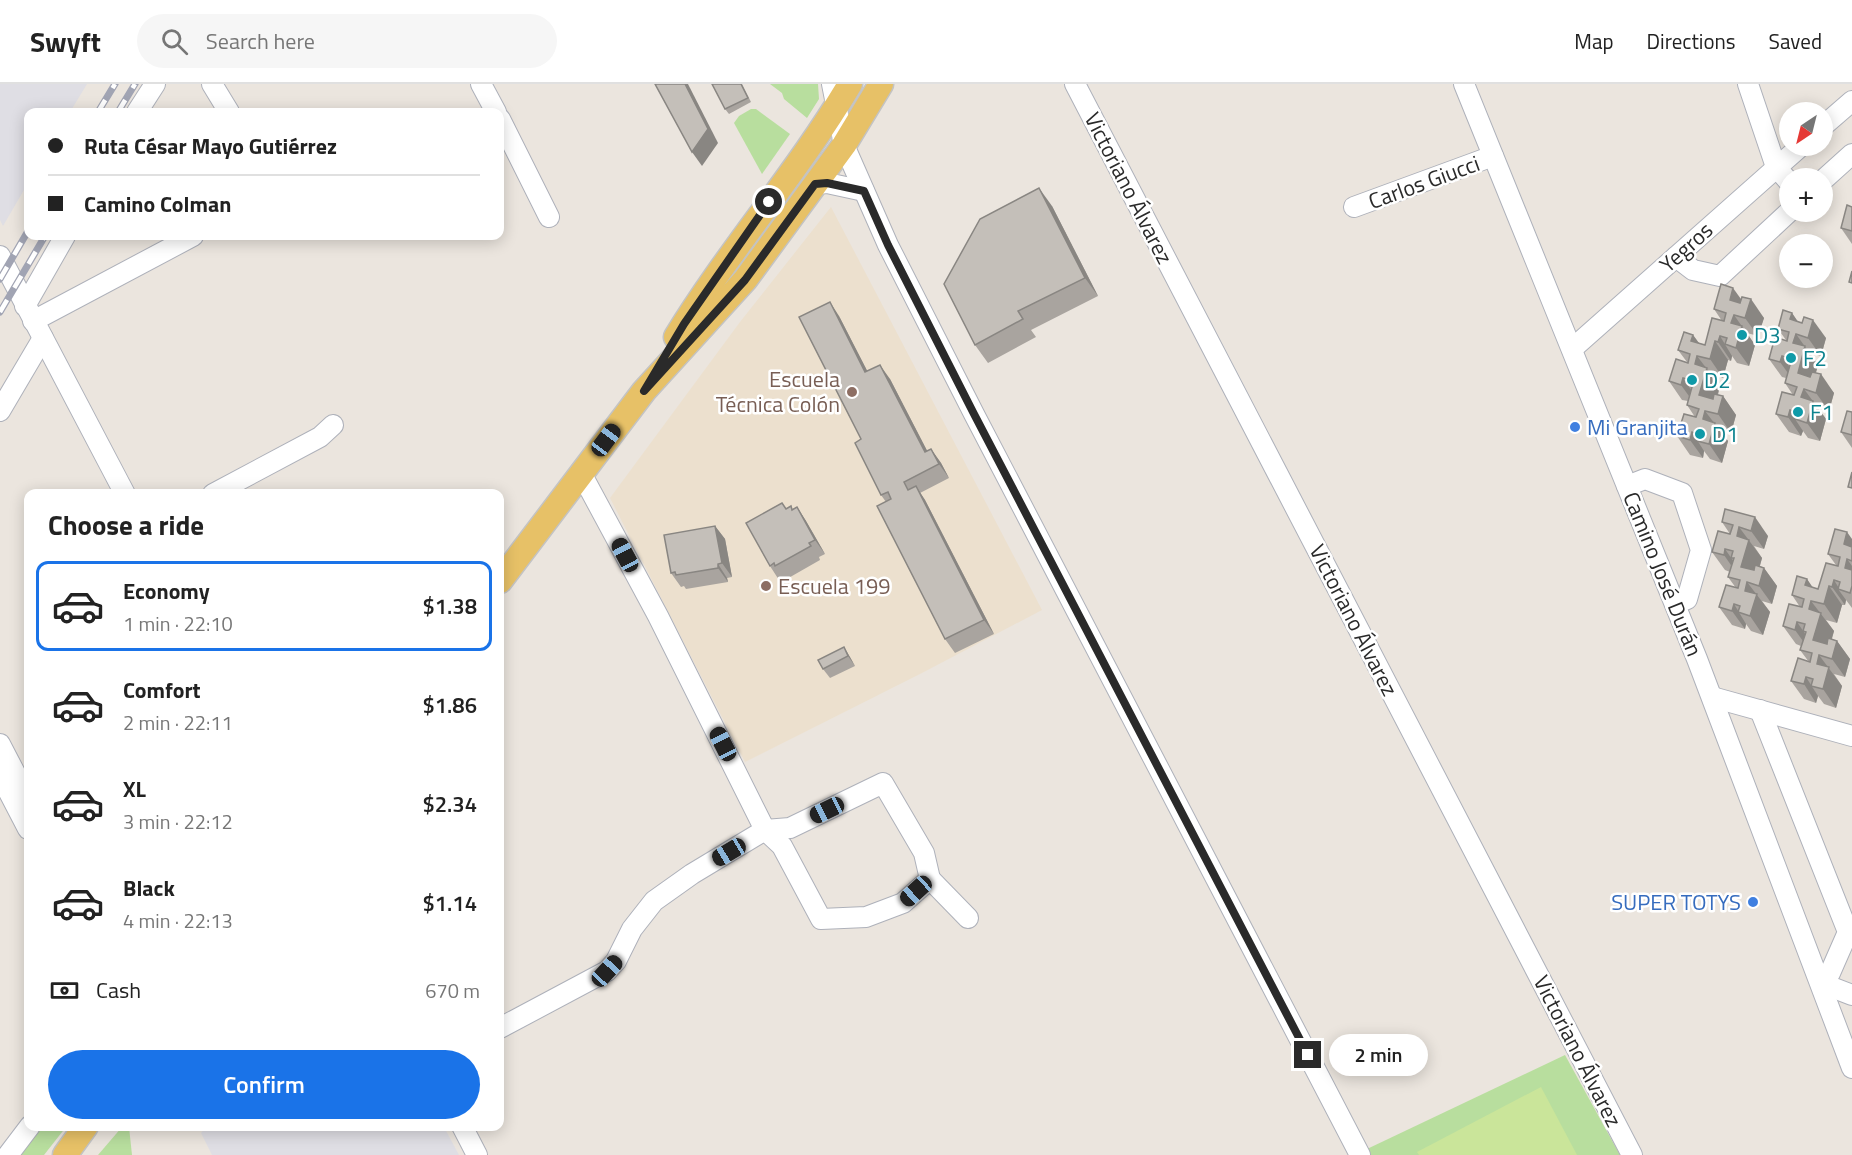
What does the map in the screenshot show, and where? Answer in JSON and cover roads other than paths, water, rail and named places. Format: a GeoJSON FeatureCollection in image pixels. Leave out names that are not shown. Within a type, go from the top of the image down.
{"type":"FeatureCollection","features":[{"type":"Feature","properties":{"kind":"main road"},"geometry":{"type":"LineString","coordinates":[[504,576],[644,391],[745,280],[815,184],[831,138],[855,87]]}},
{"type":"Feature","properties":{"kind":"main road"},"geometry":{"type":"LineString","coordinates":[[766,250],[773,220],[831,138],[855,87]]}},
{"type":"Feature","properties":{"kind":"main road"},"geometry":{"type":"LineString","coordinates":[[644,391],[684,324],[831,138]]}},
{"type":"Feature","properties":{"kind":"main road"},"geometry":{"type":"LineString","coordinates":[[65,1155],[82,1131]]}},
{"type":"Feature","properties":{"kind":"street"},"geometry":{"type":"LineString","coordinates":[[140,108],[155,84]]}},
{"type":"Feature","properties":{"kind":"street"},"geometry":{"type":"LineString","coordinates":[[212,84],[227,108]]}},
{"type":"Feature","properties":{"kind":"street"},"geometry":{"type":"LineString","coordinates":[[481,84],[494,108]]}},
{"type":"Feature","properties":{"kind":"street","name":"Victoriano Álvarez"},"geometry":{"type":"LineString","coordinates":[[1075,84],[1632,1155]]}},
{"type":"Feature","properties":{"kind":"street","name":"Camino José Durán"},"geometry":{"type":"LineString","coordinates":[[1464,84],[1712,697],[1852,1068]]}},
{"type":"Feature","properties":{"kind":"street"},"geometry":{"type":"LineString","coordinates":[[1748,84],[1779,171]]}},
{"type":"Feature","properties":{"kind":"street"},"geometry":{"type":"LineString","coordinates":[[1833,117],[1852,101]]}},
{"type":"Feature","properties":{"kind":"street"},"geometry":{"type":"LineString","coordinates":[[504,127],[549,217]]}},
{"type":"Feature","properties":{"kind":"street"},"geometry":{"type":"LineString","coordinates":[[831,138],[864,191],[888,245],[974,414],[1360,1155]]}},
{"type":"Feature","properties":{"kind":"street"},"geometry":{"type":"LineString","coordinates":[[1833,171],[1852,154]]}},
{"type":"Feature","properties":{"kind":"street","name":"Carlos Giucci"},"geometry":{"type":"LineString","coordinates":[[1354,207],[1493,156]]}},
{"type":"Feature","properties":{"kind":"street","name":"Yegros"},"geometry":{"type":"LineString","coordinates":[[1572,349],[1790,156]]}},
{"type":"Feature","properties":{"kind":"street"},"geometry":{"type":"LineString","coordinates":[[815,184],[827,183],[864,191]]}},
{"type":"Feature","properties":{"kind":"street"},"geometry":{"type":"LineString","coordinates":[[1676,257],[1693,270],[1720,276],[1779,221]]}},
{"type":"Feature","properties":{"kind":"street"},"geometry":{"type":"LineString","coordinates":[[29,313],[63,240]]}},
{"type":"Feature","properties":{"kind":"street"},"geometry":{"type":"LineString","coordinates":[[29,313],[184,240]]}},
{"type":"Feature","properties":{"kind":"street"},"geometry":{"type":"LineString","coordinates":[[0,256],[122,489]]}},
{"type":"Feature","properties":{"kind":"street"},"geometry":{"type":"LineString","coordinates":[[0,411],[43,338]]}},
{"type":"Feature","properties":{"kind":"street"},"geometry":{"type":"LineString","coordinates":[[222,489],[320,437],[333,425]]}},
{"type":"Feature","properties":{"kind":"street"},"geometry":{"type":"LineString","coordinates":[[581,473],[658,616],[765,830],[782,846],[821,919],[866,917],[903,903],[930,879]]}},
{"type":"Feature","properties":{"kind":"street"},"geometry":{"type":"LineString","coordinates":[[1627,486],[1645,479],[1682,493],[1701,550],[1688,599],[1675,604]]}},
{"type":"Feature","properties":{"kind":"street"},"geometry":{"type":"LineString","coordinates":[[1712,697],[1852,736]]}},
{"type":"Feature","properties":{"kind":"street"},"geometry":{"type":"LineString","coordinates":[[1760,710],[1848,932],[1830,973],[1821,983],[1852,995]]}},
{"type":"Feature","properties":{"kind":"street"},"geometry":{"type":"LineString","coordinates":[[0,744],[24,790]]}},
{"type":"Feature","properties":{"kind":"street"},"geometry":{"type":"LineString","coordinates":[[0,775],[24,821]]}},
{"type":"Feature","properties":{"kind":"street"},"geometry":{"type":"LineString","coordinates":[[504,1026],[607,971],[616,961],[632,929],[654,901],[692,874],[765,830],[790,828],[883,783],[924,853],[930,879],[968,918]]}},
{"type":"Feature","properties":{"kind":"street"},"geometry":{"type":"LineString","coordinates":[[8,1155],[26,1131]]}},
{"type":"Feature","properties":{"kind":"street"},"geometry":{"type":"LineString","coordinates":[[465,1131],[477,1155]]}},
{"type":"Feature","properties":{"kind":"railway"},"geometry":{"type":"LineString","coordinates":[[100,108],[115,84]]}},
{"type":"Feature","properties":{"kind":"railway"},"geometry":{"type":"LineString","coordinates":[[120,108],[135,84]]}},
{"type":"Feature","properties":{"kind":"railway"},"geometry":{"type":"LineString","coordinates":[[0,279],[24,238]]}},
{"type":"Feature","properties":{"kind":"railway"},"geometry":{"type":"LineString","coordinates":[[0,312],[43,240]]}},
{"type":"Feature","properties":{"kind":"place","name":"D3"},"geometry":{"type":"Point","coordinates":[1742,335]}},
{"type":"Feature","properties":{"kind":"place","name":"F2"},"geometry":{"type":"Point","coordinates":[1791,358]}},
{"type":"Feature","properties":{"kind":"place","name":"D2"},"geometry":{"type":"Point","coordinates":[1692,380]}},
{"type":"Feature","properties":{"kind":"place","name":"Escuela Técnica Colón"},"geometry":{"type":"Point","coordinates":[852,392]}},
{"type":"Feature","properties":{"kind":"place","name":"F1"},"geometry":{"type":"Point","coordinates":[1798,412]}},
{"type":"Feature","properties":{"kind":"place","name":"Mi Granjita"},"geometry":{"type":"Point","coordinates":[1575,427]}},
{"type":"Feature","properties":{"kind":"place","name":"D1"},"geometry":{"type":"Point","coordinates":[1700,434]}},
{"type":"Feature","properties":{"kind":"place","name":"Escuela 199"},"geometry":{"type":"Point","coordinates":[766,586]}},
{"type":"Feature","properties":{"kind":"place","name":"SUPER TOTYS"},"geometry":{"type":"Point","coordinates":[1753,902]}}]}
